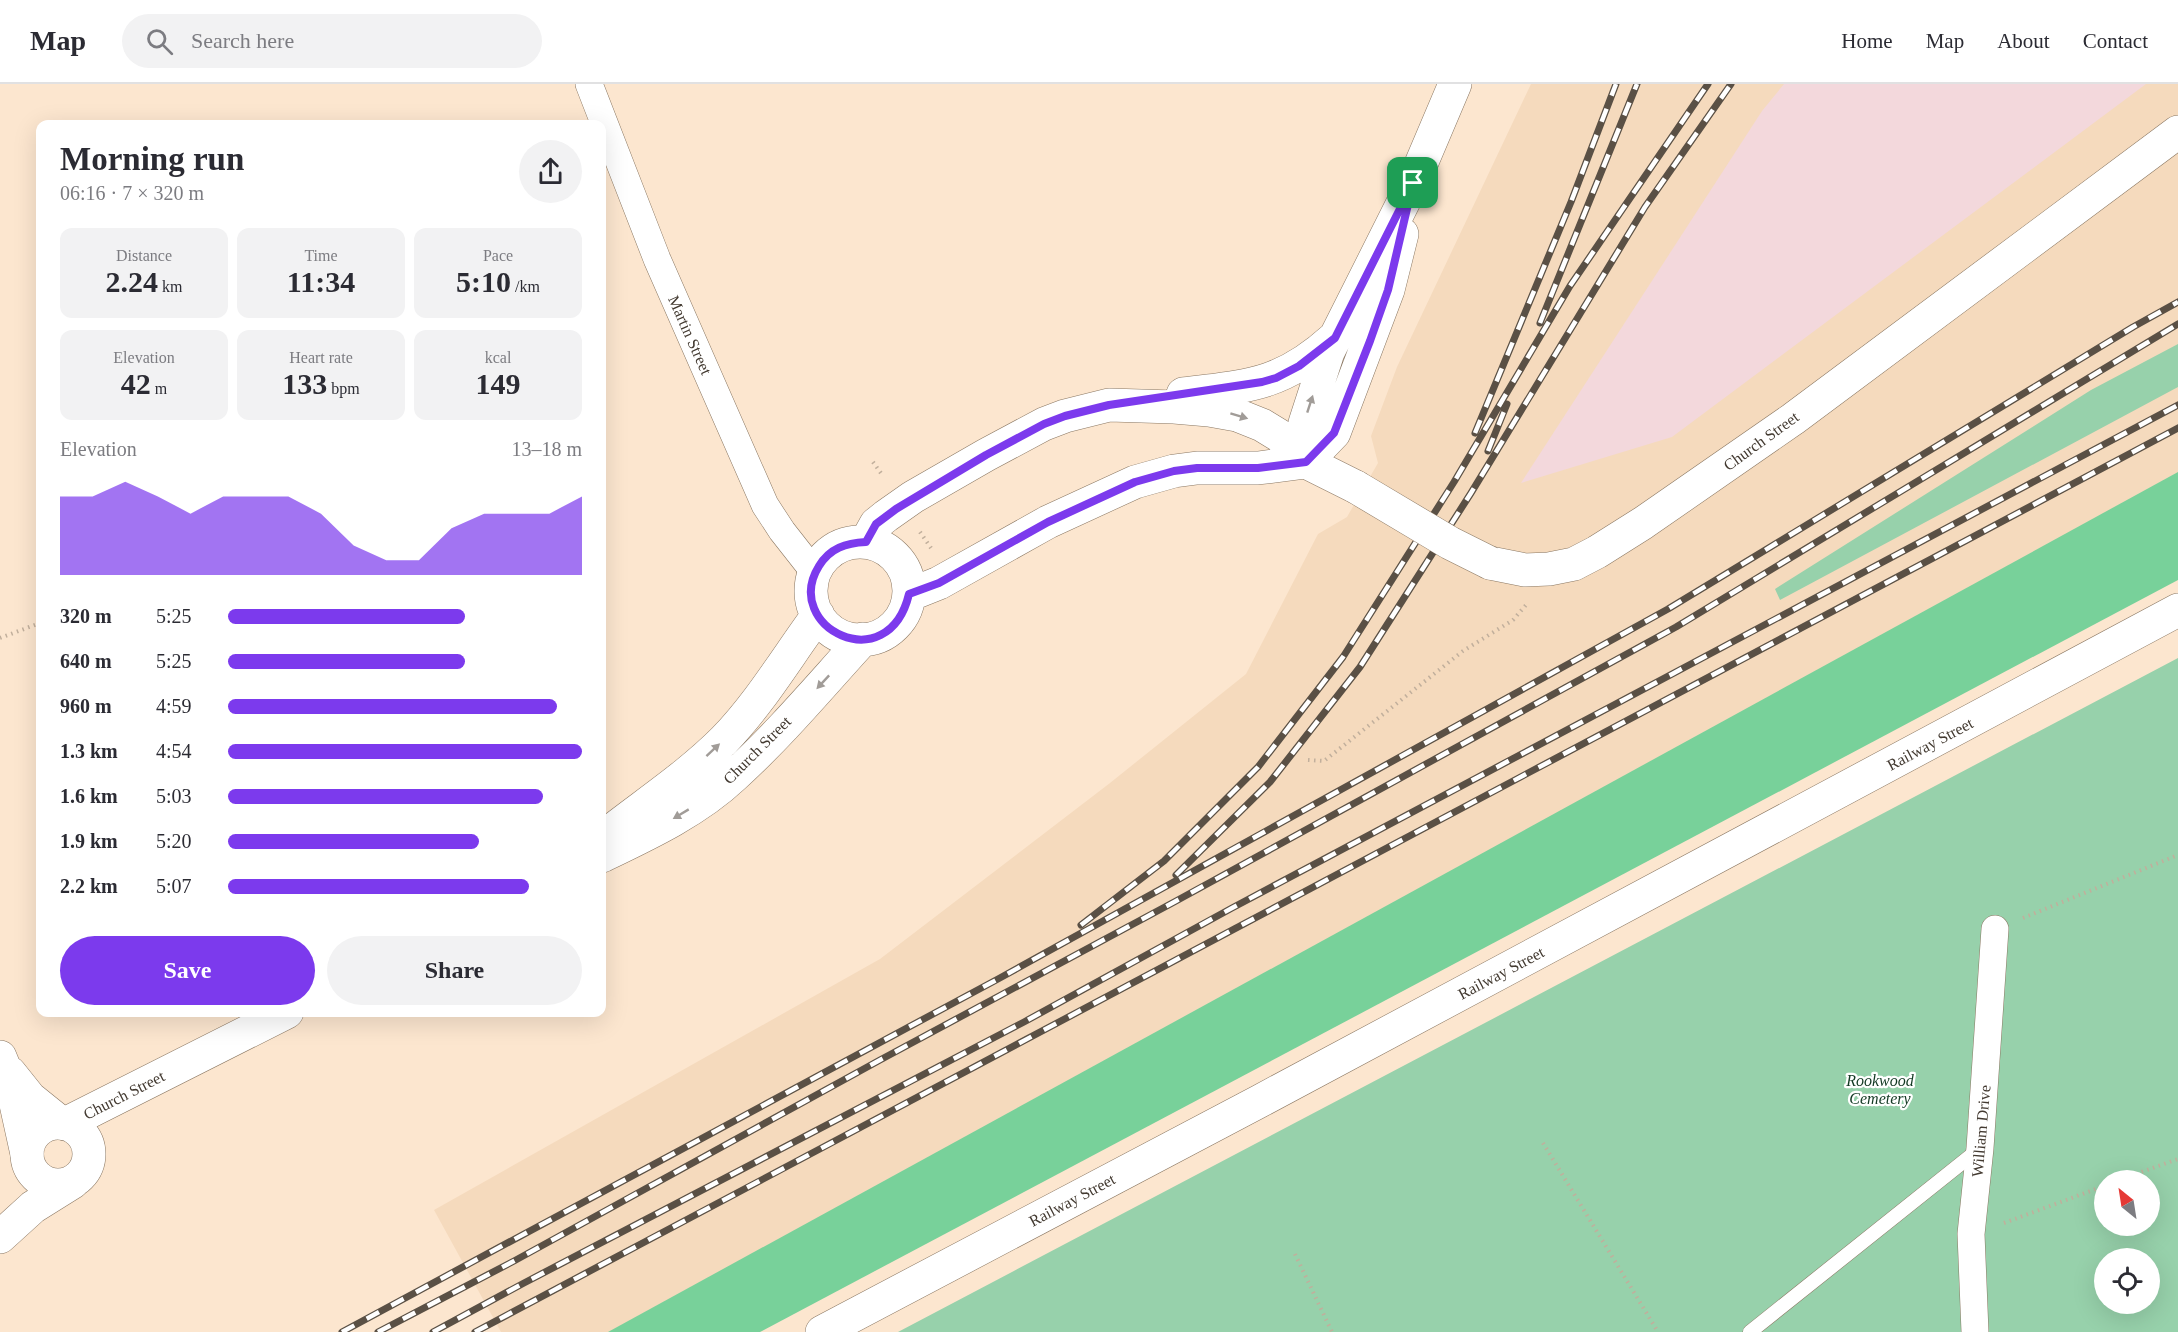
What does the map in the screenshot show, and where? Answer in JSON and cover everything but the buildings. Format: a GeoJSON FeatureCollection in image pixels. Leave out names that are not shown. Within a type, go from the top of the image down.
{"type":"FeatureCollection","features":[{"type":"Feature","properties":{"kind":"main road"},"geometry":{"type":"LineString","coordinates":[[1306,462],[1307,416],[1322,368],[1413,183],[1455,84]]}},
{"type":"Feature","properties":{"kind":"main road","name":"Church Street"},"geometry":{"type":"LineString","coordinates":[[866,542],[876,524],[896,509],[986,455],[1044,424],[1109,405],[1155,405],[1237,415],[1262,425],[1280,436],[1306,462],[1356,487],[1450,543],[1490,563],[1526,570],[1574,564],[1643,524],[1736,459],[2178,132]]}},
{"type":"Feature","properties":{"kind":"main road"},"geometry":{"type":"LineString","coordinates":[[909,594],[939,583],[1048,522],[1135,482],[1174,471],[1197,468],[1258,468],[1306,462],[1334,433],[1370,341],[1390,279],[1413,183]]}},
{"type":"Feature","properties":{"kind":"main road"},"geometry":{"type":"LineString","coordinates":[[1109,405],[1276,378],[1299,366],[1335,338]]}},
{"type":"Feature","properties":{"kind":"main road"},"geometry":{"type":"LineString","coordinates":[[866,542],[889,551],[898,559],[908,582],[909,594],[906,609],[898,622],[886,632],[872,638],[841,636],[827,627],[812,602],[811,587],[815,573],[823,559],[835,549],[850,543],[866,542]]}},
{"type":"Feature","properties":{"kind":"main road","name":"Railway Street"},"geometry":{"type":"LineString","coordinates":[[822,1332],[2178,610]]}},
{"type":"Feature","properties":{"kind":"main road","name":"Church Street"},"geometry":{"type":"LineString","coordinates":[[606,835],[699,764],[723,741],[741,721],[818,615]]}},
{"type":"Feature","properties":{"kind":"main road","name":"Church Street"},"geometry":{"type":"LineString","coordinates":[[606,854],[686,812],[734,777],[863,639]]}},
{"type":"Feature","properties":{"kind":"main road","name":"Church Street"},"geometry":{"type":"LineString","coordinates":[[63,1123],[277,1017]]}},
{"type":"Feature","properties":{"kind":"main road"},"geometry":{"type":"LineString","coordinates":[[0,1056],[12,1076],[30,1098],[63,1123],[75,1127],[87,1141],[81,1171],[57,1185],[49,1184],[35,1175],[28,1161],[12,1086],[0,1056]]}},
{"type":"Feature","properties":{"kind":"main road","name":"Church Street"},"geometry":{"type":"LineString","coordinates":[[0,1234],[81,1171],[103,1136],[125,1111],[182,1066]]}},
{"type":"Feature","properties":{"kind":"main road"},"geometry":{"type":"LineString","coordinates":[[28,1161],[28,1143],[34,1134],[51,1124],[63,1123]]}},
{"type":"Feature","properties":{"kind":"main road","name":"Church Street"},"geometry":{"type":"LineString","coordinates":[[0,1234],[11,1213],[28,1161]]}},
{"type":"Feature","properties":{"kind":"street","name":"Martin Street"},"geometry":{"type":"LineString","coordinates":[[590,84],[604,120]]}},
{"type":"Feature","properties":{"kind":"street","name":"Martin Street"},"geometry":{"type":"LineString","coordinates":[[606,126],[657,259],[765,505],[787,539],[815,573]]}},
{"type":"Feature","properties":{"kind":"street","name":"William Drive"},"geometry":{"type":"LineString","coordinates":[[1975,1332],[1971,1234],[1980,1148],[1995,929]]}},
{"type":"Feature","properties":{"kind":"lane"},"geometry":{"type":"LineString","coordinates":[[1750,1332],[1980,1148]]}},
{"type":"Feature","properties":{"kind":"path"},"geometry":{"type":"LineString","coordinates":[[1308,760],[1324,761],[1463,651],[1514,620],[1556,568]]}},
{"type":"Feature","properties":{"kind":"path"},"geometry":{"type":"LineString","coordinates":[[0,638],[36,624]]}},
{"type":"Feature","properties":{"kind":"path"},"geometry":{"type":"LineString","coordinates":[[1995,929],[2178,855]]}},
{"type":"Feature","properties":{"kind":"path"},"geometry":{"type":"LineString","coordinates":[[1543,1143],[1658,1332]]}},
{"type":"Feature","properties":{"kind":"path"},"geometry":{"type":"LineString","coordinates":[[2147,1170],[2178,1159]]}},
{"type":"Feature","properties":{"kind":"path"},"geometry":{"type":"LineString","coordinates":[[1971,1234],[2094,1190]]}},
{"type":"Feature","properties":{"kind":"path"},"geometry":{"type":"LineString","coordinates":[[1295,1254],[1332,1332]]}},
{"type":"Feature","properties":{"kind":"shaded area"},"geometry":{"type":"Polygon","coordinates":[[[1531,84],[2178,84],[2178,478],[609,1332],[501,1332],[434,1210],[880,959],[1110,783],[1246,674],[1318,534],[1347,517],[1378,463],[1371,436],[1397,367],[1531,84]]]}},
{"type":"Feature","properties":{"kind":"shaded area"},"geometry":{"type":"Polygon","coordinates":[[[1784,84],[2146,84],[1672,437],[1521,483],[1762,111],[1784,84]]]}},
{"type":"Feature","properties":{"kind":"green space"},"geometry":{"type":"Polygon","coordinates":[[[2178,344],[2178,387],[1780,600],[1775,589],[2091,390],[2178,344]]]}},
{"type":"Feature","properties":{"kind":"green space"},"geometry":{"type":"Polygon","coordinates":[[[2178,472],[2178,580],[760,1332],[608,1332],[2178,472]]]}},
{"type":"Feature","properties":{"kind":"green space","name":"Rookwood Cemetery"},"geometry":{"type":"Polygon","coordinates":[[[2178,658],[2178,1332],[898,1332],[2178,658]]]}},
{"type":"Feature","properties":{"kind":"railway"},"geometry":{"type":"LineString","coordinates":[[1475,433],[1571,202],[1616,84]]}},
{"type":"Feature","properties":{"kind":"railway"},"geometry":{"type":"LineString","coordinates":[[1540,323],[1637,84]]}},
{"type":"Feature","properties":{"kind":"railway"},"geometry":{"type":"LineString","coordinates":[[1081,925],[1164,861],[1258,767],[1343,657],[1454,482],[1570,286],[1708,84]]}},
{"type":"Feature","properties":{"kind":"railway"},"geometry":{"type":"LineString","coordinates":[[1176,875],[1270,782],[1360,667],[1471,493],[1645,207],[1731,84]]}},
{"type":"Feature","properties":{"kind":"railway"},"geometry":{"type":"LineString","coordinates":[[342,1332],[998,979],[1668,609],[2178,302]]}},
{"type":"Feature","properties":{"kind":"railway"},"geometry":{"type":"LineString","coordinates":[[378,1332],[514,1261],[1676,627],[2178,324]]}},
{"type":"Feature","properties":{"kind":"railway"},"geometry":{"type":"LineString","coordinates":[[1488,451],[1507,404]]}},
{"type":"Feature","properties":{"kind":"railway"},"geometry":{"type":"LineString","coordinates":[[433,1332],[1024,1022],[1232,908],[2178,405]]}},
{"type":"Feature","properties":{"kind":"railway"},"geometry":{"type":"LineString","coordinates":[[475,1332],[2178,428]]}},
{"type":"Feature","properties":{"kind":"route"},"geometry":{"type":"LineString","coordinates":[[1413,183],[1388,290],[1370,341],[1334,433],[1306,462],[1258,468],[1217,467],[1174,471],[1114,490],[1010,542],[939,583],[909,594],[906,609],[898,622],[886,632],[872,638],[856,639],[841,636],[827,627],[818,615],[812,602],[811,587],[815,573],[823,559],[835,549],[850,543],[866,542],[876,524],[913,497],[1017,438],[1065,416],[1109,405],[1242,387],[1262,382],[1276,378],[1311,358],[1335,338],[1413,183]]}}]}
